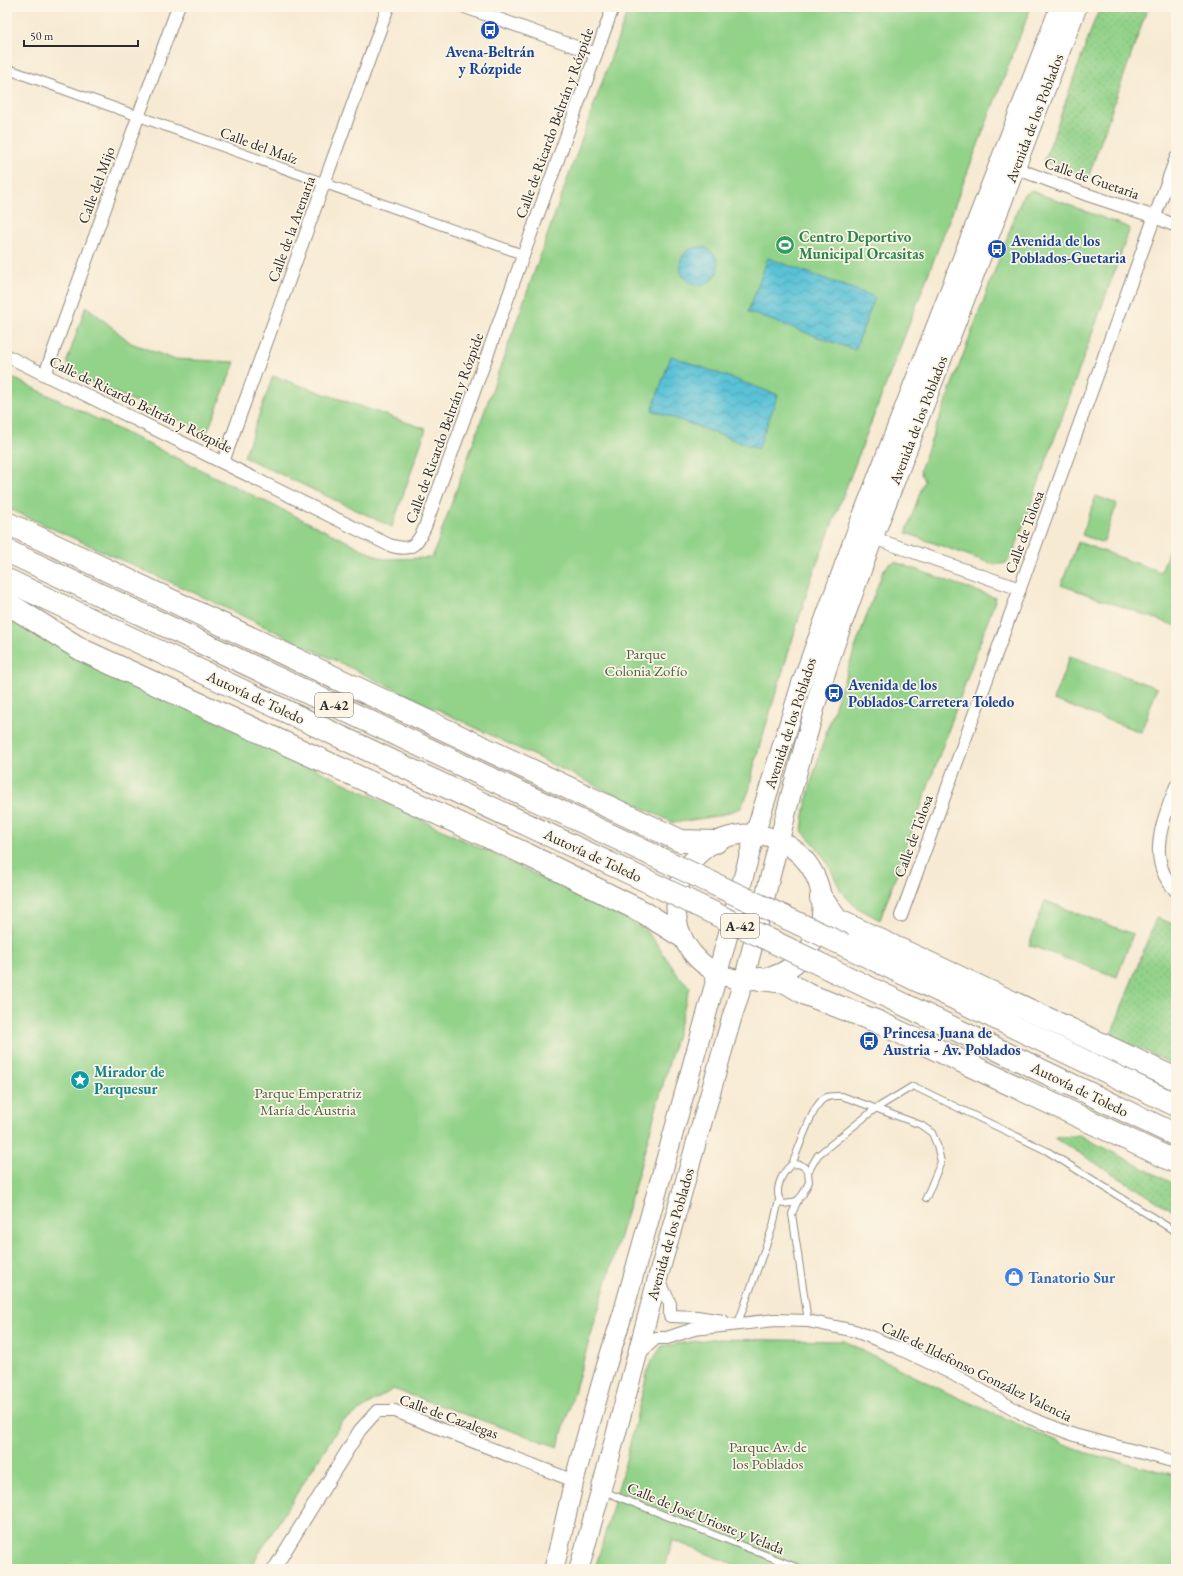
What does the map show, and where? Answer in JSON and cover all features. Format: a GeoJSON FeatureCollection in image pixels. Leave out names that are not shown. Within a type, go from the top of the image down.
{"type":"FeatureCollection","features":[{"type":"Feature","properties":{"kind":"highway"},"geometry":{"type":"LineString","coordinates":[[7,523],[681,841],[716,842]]}},
{"type":"Feature","properties":{"kind":"highway","name":"Autovía de Toledo"},"geometry":{"type":"LineString","coordinates":[[7,551],[844,945],[1176,1105]]}},
{"type":"Feature","properties":{"kind":"highway","name":"Autovía de Toledo"},"geometry":{"type":"LineString","coordinates":[[7,580],[649,882],[1176,1135]]}},
{"type":"Feature","properties":{"kind":"highway"},"geometry":{"type":"LineString","coordinates":[[7,603],[82,650],[530,856],[643,912],[680,935]]}},
{"type":"Feature","properties":{"kind":"highway"},"geometry":{"type":"LineString","coordinates":[[821,898],[838,920],[1176,1079]]}},
{"type":"Feature","properties":{"kind":"highway"},"geometry":{"type":"LineString","coordinates":[[752,980],[786,982],[806,994],[878,1022],[1174,1161]]}},
{"type":"Feature","properties":{"kind":"main road","name":"Avenida de los Poblados"},"geometry":{"type":"LineString","coordinates":[[554,1569],[574,1481],[623,1313],[755,834],[801,685],[857,530],[995,171],[1060,7]]}},
{"type":"Feature","properties":{"kind":"main road","name":"Avenida de los Poblados"},"geometry":{"type":"LineString","coordinates":[[579,1569],[658,1277],[732,1016],[752,980],[779,840],[820,689],[873,538],[1077,7]]}},
{"type":"Feature","properties":{"kind":"main road"},"geometry":{"type":"LineString","coordinates":[[755,834],[779,840],[796,851],[804,859],[815,877],[821,898],[822,916],[817,934],[802,957],[784,971],[752,980],[717,973],[702,963],[690,952],[680,935],[676,905],[678,891],[684,874],[703,850],[716,842],[735,836],[755,834]]}},
{"type":"Feature","properties":{"kind":"main road","name":"Avenida de los Poblados"},"geometry":{"type":"LineString","coordinates":[[601,1490],[589,1477],[615,1364],[623,1313]]}},
{"type":"Feature","properties":{"kind":"street","name":"Calle del Mijo"},"geometry":{"type":"LineString","coordinates":[[44,374],[178,7]]}},
{"type":"Feature","properties":{"kind":"street","name":"Calle de la Arenaria"},"geometry":{"type":"LineString","coordinates":[[223,462],[388,7]]}},
{"type":"Feature","properties":{"kind":"street"},"geometry":{"type":"LineString","coordinates":[[465,7],[596,54]]}},
{"type":"Feature","properties":{"kind":"street","name":"Calle de Ricardo Beltrán y Rózpide"},"geometry":{"type":"LineString","coordinates":[[7,356],[389,544],[400,549],[412,546],[420,540],[425,527],[613,7]]}},
{"type":"Feature","properties":{"kind":"street","name":"Calle del Maíz"},"geometry":{"type":"LineString","coordinates":[[7,69],[524,255]]}},
{"type":"Feature","properties":{"kind":"street","name":"Calle de Tolosa"},"geometry":{"type":"LineString","coordinates":[[901,916],[1176,158]]}},
{"type":"Feature","properties":{"kind":"street","name":"Calle de Guetaria"},"geometry":{"type":"LineString","coordinates":[[995,171],[1016,168],[1085,194],[1155,217],[1176,226]]}},
{"type":"Feature","properties":{"kind":"street"},"geometry":{"type":"LineString","coordinates":[[873,538],[1020,589]]}},
{"type":"Feature","properties":{"kind":"street"},"geometry":{"type":"LineString","coordinates":[[1176,786],[1164,819],[1160,836],[1159,856],[1163,870],[1176,891]]}},
{"type":"Feature","properties":{"kind":"street","name":"Calle de Ildefonso González Valencia"},"geometry":{"type":"LineString","coordinates":[[658,1277],[670,1304],[670,1316],[697,1317],[738,1323]]}},
{"type":"Feature","properties":{"kind":"street","name":"Calle de Ildefonso González Valencia"},"geometry":{"type":"LineString","coordinates":[[637,1356],[656,1338],[667,1338],[694,1329],[775,1320],[808,1321],[855,1331],[898,1348],[949,1372],[1030,1418],[1074,1436],[1176,1462]]}},
{"type":"Feature","properties":{"kind":"street","name":"Calle de Cazalegas"},"geometry":{"type":"LineString","coordinates":[[274,1569],[360,1430],[377,1411],[395,1411],[574,1481]]}},
{"type":"Feature","properties":{"kind":"lane"},"geometry":{"type":"LineString","coordinates":[[808,1172],[818,1155],[875,1109],[913,1086],[1047,1151],[1176,1232]]}},
{"type":"Feature","properties":{"kind":"lane"},"geometry":{"type":"LineString","coordinates":[[738,1323],[773,1226],[779,1200],[777,1192],[780,1181],[786,1169],[792,1164],[813,1113],[822,1100],[831,1096],[842,1096],[921,1125],[932,1133],[937,1145],[940,1162],[926,1198]]}},
{"type":"Feature","properties":{"kind":"lane"},"geometry":{"type":"LineString","coordinates":[[792,1164],[804,1166],[808,1172],[809,1182],[798,1200],[792,1214],[808,1321]]}},
{"type":"Feature","properties":{"kind":"lane"},"geometry":{"type":"LineString","coordinates":[[779,1200],[783,1204],[798,1200]]}},
{"type":"Feature","properties":{"kind":"lane","name":"Calle de José Urioste y Velada"},"geometry":{"type":"LineString","coordinates":[[601,1490],[800,1569]]}},
{"type":"Feature","properties":{"kind":"green space","name":"Parque Colonia Zofío"},"geometry":{"type":"Polygon","coordinates":[[[629,7],[1031,7],[811,579],[755,761],[749,791],[741,808],[717,816],[674,823],[201,596],[7,508],[7,375],[383,559],[432,558],[629,7]]]}},
{"type":"Feature","properties":{"kind":"green space"},"geometry":{"type":"Polygon","coordinates":[[[1101,7],[1148,7],[1088,178],[1044,162],[1095,19],[1101,7]]]}},
{"type":"Feature","properties":{"kind":"green space"},"geometry":{"type":"Polygon","coordinates":[[[1032,191],[1130,228],[1013,554],[1006,563],[995,565],[906,533],[924,481],[920,470],[1023,195],[1032,191]]]}},
{"type":"Feature","properties":{"kind":"green space"},"geometry":{"type":"Polygon","coordinates":[[[86,306],[131,343],[173,359],[235,362],[207,433],[77,376],[69,369],[67,361],[86,306]]]}},
{"type":"Feature","properties":{"kind":"green space"},"geometry":{"type":"Polygon","coordinates":[[[273,376],[426,429],[392,527],[244,457],[273,376]]]}},
{"type":"Feature","properties":{"kind":"green space"},"geometry":{"type":"Polygon","coordinates":[[[1096,496],[1117,504],[1103,543],[1082,535],[1096,496]]]}},
{"type":"Feature","properties":{"kind":"green space"},"geometry":{"type":"Polygon","coordinates":[[[1176,531],[1176,626],[1061,585],[1078,542],[1161,572],[1176,531]]]}},
{"type":"Feature","properties":{"kind":"green space"},"geometry":{"type":"Polygon","coordinates":[[[895,562],[996,598],[880,920],[856,907],[842,893],[829,866],[816,846],[802,831],[812,780],[847,670],[883,571],[889,564],[895,562]]]}},
{"type":"Feature","properties":{"kind":"green space","name":"Parque Emperatriz María de Austria"},"geometry":{"type":"Polygon","coordinates":[[[7,614],[72,652],[628,919],[643,928],[654,940],[677,974],[690,987],[637,1178],[558,1447],[393,1389],[342,1422],[249,1569],[7,1569],[7,614]]]}},
{"type":"Feature","properties":{"kind":"green space"},"geometry":{"type":"Polygon","coordinates":[[[1070,656],[1157,688],[1141,732],[1053,700],[1070,656]]]}},
{"type":"Feature","properties":{"kind":"green space"},"geometry":{"type":"Polygon","coordinates":[[[1045,901],[1133,934],[1117,977],[1029,945],[1045,901]]]}},
{"type":"Feature","properties":{"kind":"green space"},"geometry":{"type":"Polygon","coordinates":[[[1156,918],[1176,925],[1176,1066],[1111,1035],[1156,918]]]}},
{"type":"Feature","properties":{"kind":"green space"},"geometry":{"type":"Polygon","coordinates":[[[1079,1135],[1176,1185],[1176,1213],[1055,1138],[1079,1135]]]}},
{"type":"Feature","properties":{"kind":"green space","name":"Parque Av. de los Poblados"},"geometry":{"type":"Polygon","coordinates":[[[711,1339],[844,1341],[948,1393],[1047,1437],[1087,1453],[1176,1475],[1176,1569],[746,1569],[672,1540],[665,1569],[595,1569],[625,1464],[649,1366],[662,1346],[711,1339]]]}},
{"type":"Feature","properties":{"kind":"water"},"geometry":{"type":"Polygon","coordinates":[[[699,247],[712,253],[718,266],[712,279],[699,285],[686,279],[680,266],[686,253],[699,247]]]}},
{"type":"Feature","properties":{"kind":"water"},"geometry":{"type":"Polygon","coordinates":[[[768,258],[875,297],[855,350],[748,312],[768,258]]]}},
{"type":"Feature","properties":{"kind":"water"},"geometry":{"type":"Polygon","coordinates":[[[671,356],[778,395],[758,449],[652,410],[671,356]]]}},
{"type":"Feature","properties":{"kind":"place","name":"Avena-Beltrán y Rózpide"},"geometry":{"type":"Point","coordinates":[490,30]}},
{"type":"Feature","properties":{"kind":"place","name":"Centro Deportivo Municipal Orcasitas"},"geometry":{"type":"Point","coordinates":[785,245]}},
{"type":"Feature","properties":{"kind":"place","name":"Avenida de los Poblados-Guetaria"},"geometry":{"type":"Point","coordinates":[997,249]}},
{"type":"Feature","properties":{"kind":"place","name":"Avenida de los Poblados-Carretera Toledo"},"geometry":{"type":"Point","coordinates":[834,693]}},
{"type":"Feature","properties":{"kind":"place","name":"Princesa Juana de Austria - Av. Poblados"},"geometry":{"type":"Point","coordinates":[869,1041]}},
{"type":"Feature","properties":{"kind":"place","name":"Mirador de Parquesur"},"geometry":{"type":"Point","coordinates":[80,1080]}},
{"type":"Feature","properties":{"kind":"place","name":"Tanatorio Sur"},"geometry":{"type":"Point","coordinates":[1014,1277]}}]}
